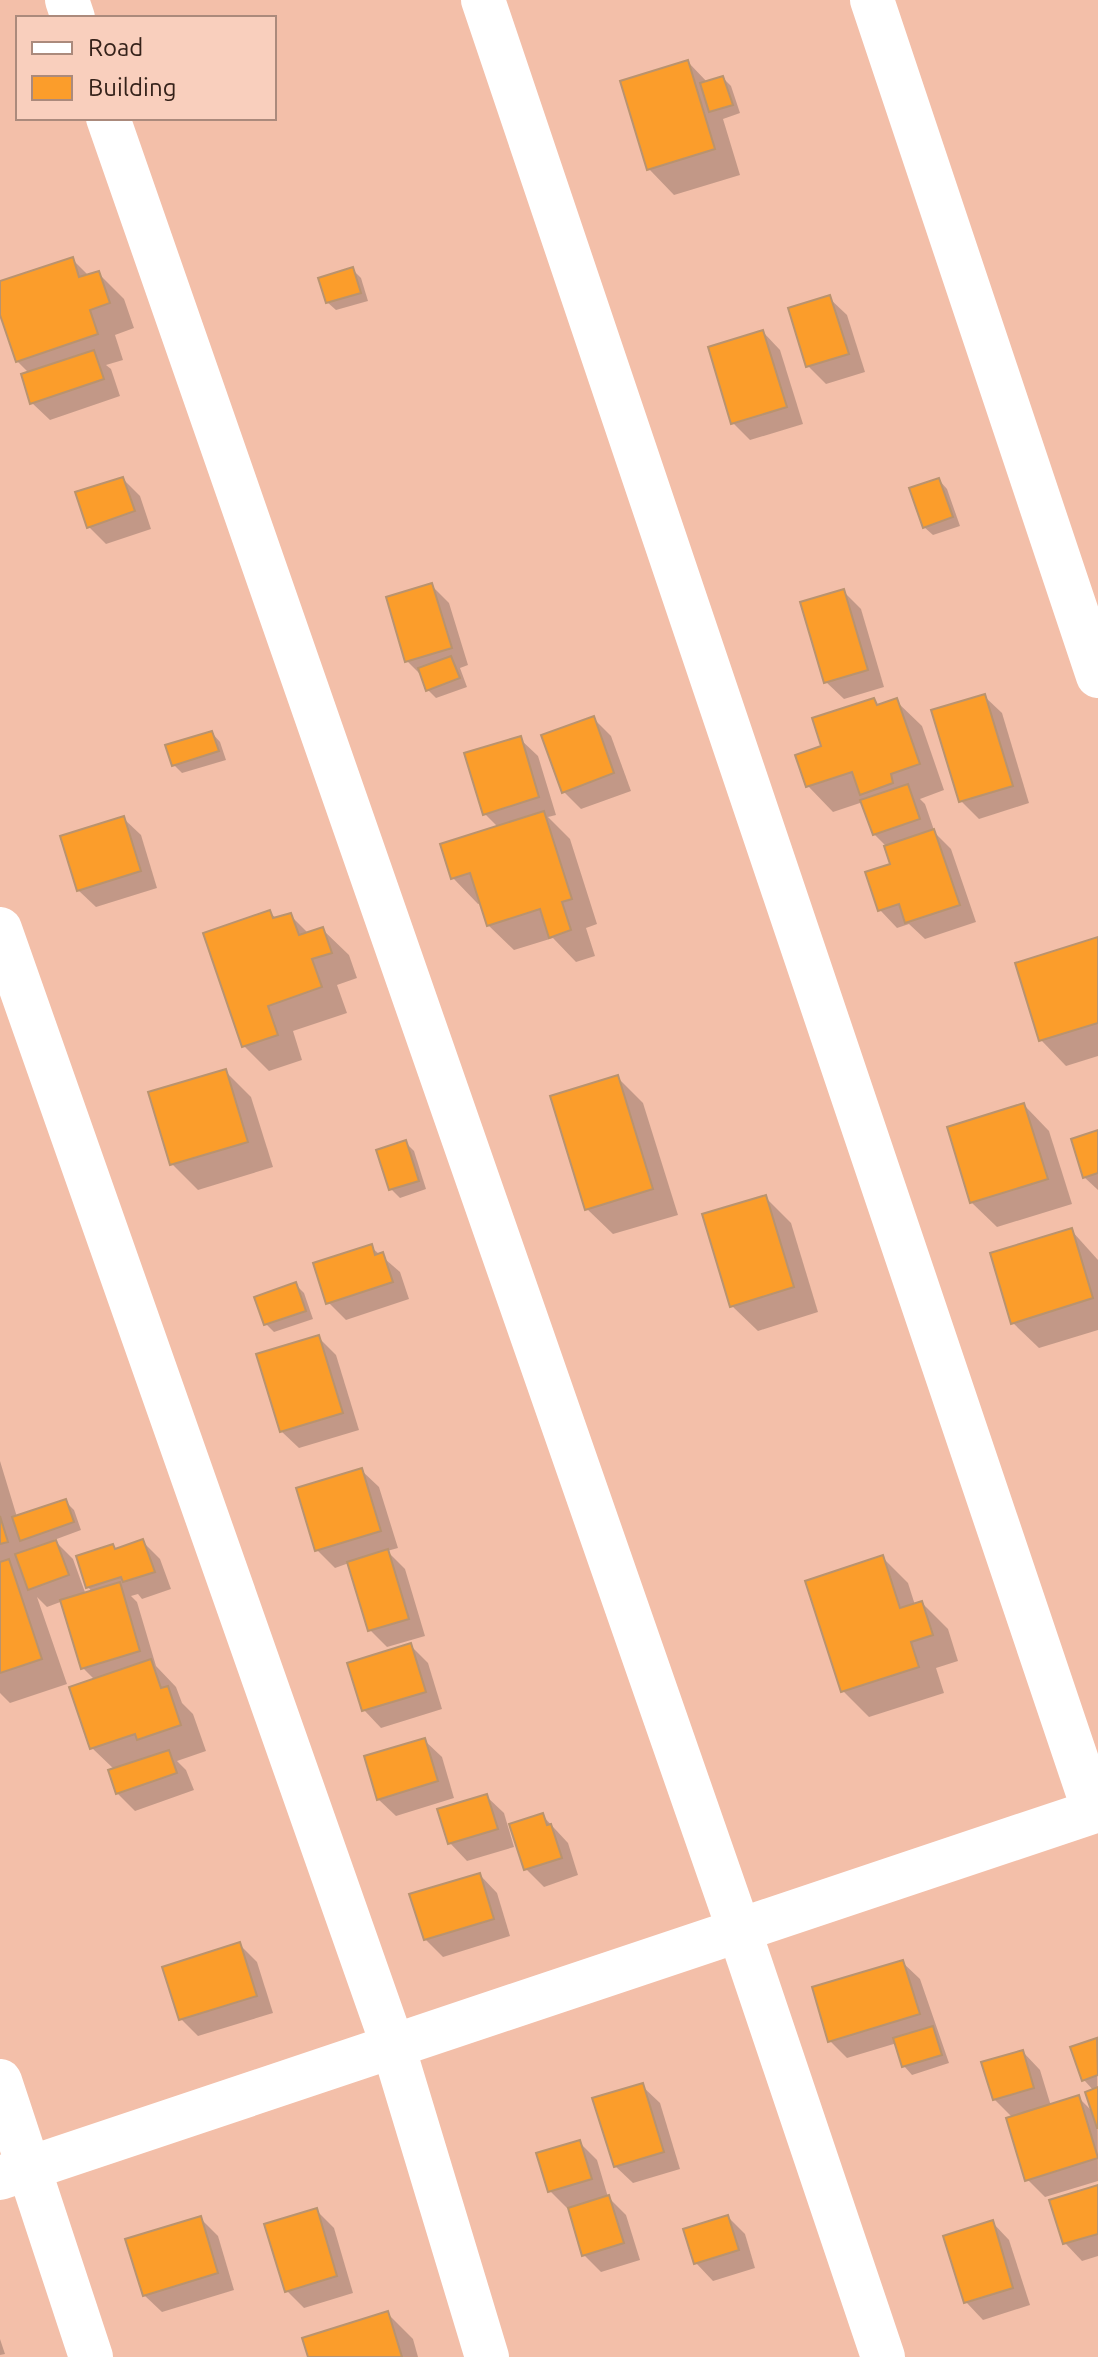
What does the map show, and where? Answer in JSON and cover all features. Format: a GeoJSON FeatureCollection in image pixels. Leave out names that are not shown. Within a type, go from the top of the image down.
{"type":"FeatureCollection","features":[{"type":"Feature","properties":{"kind":"street"},"geometry":{"type":"LineString","coordinates":[[14,2173],[1096,1811],[483,0]]}},
{"type":"Feature","properties":{"kind":"street"},"geometry":{"type":"LineString","coordinates":[[872,0],[1098,676]]}},
{"type":"Feature","properties":{"kind":"street"},"geometry":{"type":"LineString","coordinates":[[109,120],[739,1930],[883,2357]]}},
{"type":"Feature","properties":{"kind":"street"},"geometry":{"type":"LineString","coordinates":[[0,929],[393,2046],[487,2357]]}},
{"type":"Feature","properties":{"kind":"street"},"geometry":{"type":"LineString","coordinates":[[0,2081],[14,2173],[91,2357]]}},
{"type":"Feature","properties":{"kind":"building"},"geometry":{"type":"Polygon","coordinates":[[[688,60],[715,149],[647,170],[620,81],[688,60]]]}},
{"type":"Feature","properties":{"kind":"building"},"geometry":{"type":"Polygon","coordinates":[[[723,76],[733,105],[709,112],[700,83],[723,76]]]}},
{"type":"Feature","properties":{"kind":"building"},"geometry":{"type":"Polygon","coordinates":[[[73,257],[79,277],[99,271],[110,303],[90,310],[98,334],[16,362],[0,315],[0,281],[73,257]]]}},
{"type":"Feature","properties":{"kind":"building"},"geometry":{"type":"Polygon","coordinates":[[[353,267],[361,293],[326,303],[318,278],[353,267]]]}},
{"type":"Feature","properties":{"kind":"building"},"geometry":{"type":"Polygon","coordinates":[[[830,295],[849,354],[806,367],[788,308],[830,295]]]}},
{"type":"Feature","properties":{"kind":"building"},"geometry":{"type":"Polygon","coordinates":[[[763,330],[787,407],[731,424],[708,347],[763,330]]]}},
{"type":"Feature","properties":{"kind":"building"},"geometry":{"type":"Polygon","coordinates":[[[94,350],[104,379],[30,404],[21,374],[94,350]]]}},
{"type":"Feature","properties":{"kind":"building"},"geometry":{"type":"Polygon","coordinates":[[[123,477],[135,511],[87,528],[75,492],[123,477]]]}},
{"type":"Feature","properties":{"kind":"building"},"geometry":{"type":"Polygon","coordinates":[[[939,478],[953,517],[923,528],[909,488],[939,478]]]}},
{"type":"Feature","properties":{"kind":"building"},"geometry":{"type":"Polygon","coordinates":[[[432,583],[452,648],[405,662],[386,597],[432,583]]]}},
{"type":"Feature","properties":{"kind":"building"},"geometry":{"type":"Polygon","coordinates":[[[844,589],[868,670],[824,683],[800,602],[844,589]]]}},
{"type":"Feature","properties":{"kind":"building"},"geometry":{"type":"Polygon","coordinates":[[[451,656],[460,678],[426,691],[418,668],[451,656]]]}},
{"type":"Feature","properties":{"kind":"building"},"geometry":{"type":"Polygon","coordinates":[[[985,694],[1013,786],[959,802],[931,710],[985,694]]]}},
{"type":"Feature","properties":{"kind":"building"},"geometry":{"type":"Polygon","coordinates":[[[874,698],[877,705],[897,698],[920,764],[891,774],[893,783],[860,795],[852,772],[806,787],[795,755],[821,746],[812,718],[874,698]]]}},
{"type":"Feature","properties":{"kind":"building"},"geometry":{"type":"Polygon","coordinates":[[[594,716],[614,773],[562,793],[541,735],[594,716]]]}},
{"type":"Feature","properties":{"kind":"building"},"geometry":{"type":"Polygon","coordinates":[[[212,731],[219,751],[172,766],[165,745],[212,731]]]}},
{"type":"Feature","properties":{"kind":"building"},"geometry":{"type":"Polygon","coordinates":[[[521,736],[539,797],[483,815],[464,753],[521,736]]]}},
{"type":"Feature","properties":{"kind":"building"},"geometry":{"type":"Polygon","coordinates":[[[908,784],[920,819],[873,835],[860,800],[908,784]]]}},
{"type":"Feature","properties":{"kind":"building"},"geometry":{"type":"Polygon","coordinates":[[[544,811],[572,899],[562,902],[571,930],[549,938],[540,909],[487,926],[470,873],[451,879],[440,844],[544,811]]]}},
{"type":"Feature","properties":{"kind":"building"},"geometry":{"type":"Polygon","coordinates":[[[124,816],[141,871],[77,891],[60,836],[124,816]]]}},
{"type":"Feature","properties":{"kind":"building"},"geometry":{"type":"Polygon","coordinates":[[[934,829],[960,905],[905,923],[899,904],[878,911],[865,872],[890,864],[884,846],[934,829]]]}},
{"type":"Feature","properties":{"kind":"building"},"geometry":{"type":"Polygon","coordinates":[[[270,910],[273,918],[291,913],[299,935],[323,927],[332,953],[312,959],[322,987],[268,1006],[278,1035],[242,1047],[203,933],[270,910]]]}},
{"type":"Feature","properties":{"kind":"building"},"geometry":{"type":"Polygon","coordinates":[[[1098,937],[1098,1023],[1039,1041],[1015,963],[1098,937]]]}},
{"type":"Feature","properties":{"kind":"building"},"geometry":{"type":"Polygon","coordinates":[[[226,1069],[248,1142],[170,1165],[148,1092],[226,1069]]]}},
{"type":"Feature","properties":{"kind":"building"},"geometry":{"type":"Polygon","coordinates":[[[618,1075],[653,1189],[585,1210],[550,1096],[618,1075]]]}},
{"type":"Feature","properties":{"kind":"building"},"geometry":{"type":"Polygon","coordinates":[[[1024,1103],[1048,1179],[970,1203],[947,1127],[1024,1103]]]}},
{"type":"Feature","properties":{"kind":"building"},"geometry":{"type":"Polygon","coordinates":[[[1098,1130],[1098,1173],[1083,1178],[1071,1139],[1098,1130]]]}},
{"type":"Feature","properties":{"kind":"building"},"geometry":{"type":"Polygon","coordinates":[[[406,1140],[419,1181],[389,1190],[376,1150],[406,1140]]]}},
{"type":"Feature","properties":{"kind":"building"},"geometry":{"type":"Polygon","coordinates":[[[766,1195],[794,1287],[730,1307],[702,1214],[766,1195]]]}},
{"type":"Feature","properties":{"kind":"building"},"geometry":{"type":"Polygon","coordinates":[[[1072,1228],[1093,1298],[1011,1324],[990,1253],[1072,1228]]]}},
{"type":"Feature","properties":{"kind":"building"},"geometry":{"type":"Polygon","coordinates":[[[372,1244],[375,1255],[383,1252],[393,1282],[326,1304],[313,1263],[372,1244]]]}},
{"type":"Feature","properties":{"kind":"building"},"geometry":{"type":"Polygon","coordinates":[[[296,1282],[306,1311],[264,1325],[254,1297],[296,1282]]]}},
{"type":"Feature","properties":{"kind":"building"},"geometry":{"type":"Polygon","coordinates":[[[319,1335],[343,1413],[280,1432],[256,1354],[319,1335]]]}},
{"type":"Feature","properties":{"kind":"building"},"geometry":{"type":"Polygon","coordinates":[[[362,1468],[381,1531],[315,1551],[296,1488],[362,1468]]]}},
{"type":"Feature","properties":{"kind":"building"},"geometry":{"type":"Polygon","coordinates":[[[66,1499],[74,1522],[20,1541],[12,1517],[66,1499]]]}},
{"type":"Feature","properties":{"kind":"building"},"geometry":{"type":"Polygon","coordinates":[[[0,1516],[8,1542],[0,1544],[0,1516]]]}},
{"type":"Feature","properties":{"kind":"building"},"geometry":{"type":"Polygon","coordinates":[[[143,1539],[155,1572],[123,1582],[121,1577],[86,1588],[76,1556],[113,1544],[115,1549],[143,1539]]]}},
{"type":"Feature","properties":{"kind":"building"},"geometry":{"type":"Polygon","coordinates":[[[56,1540],[69,1575],[28,1590],[15,1554],[56,1540]]]}},
{"type":"Feature","properties":{"kind":"building"},"geometry":{"type":"Polygon","coordinates":[[[388,1549],[409,1619],[368,1631],[347,1562],[388,1549]]]}},
{"type":"Feature","properties":{"kind":"building"},"geometry":{"type":"Polygon","coordinates":[[[883,1555],[900,1608],[922,1601],[933,1635],[911,1642],[919,1667],[841,1692],[805,1581],[883,1555]]]}},
{"type":"Feature","properties":{"kind":"building"},"geometry":{"type":"Polygon","coordinates":[[[9,1559],[42,1659],[0,1673],[0,1562],[9,1559]]]}},
{"type":"Feature","properties":{"kind":"building"},"geometry":{"type":"Polygon","coordinates":[[[120,1582],[140,1651],[81,1669],[60,1600],[120,1582]]]}},
{"type":"Feature","properties":{"kind":"building"},"geometry":{"type":"Polygon","coordinates":[[[411,1643],[426,1692],[362,1711],[347,1663],[411,1643]]]}},
{"type":"Feature","properties":{"kind":"building"},"geometry":{"type":"Polygon","coordinates":[[[151,1659],[161,1688],[168,1686],[181,1725],[137,1740],[135,1734],[90,1749],[69,1687],[151,1659]]]}},
{"type":"Feature","properties":{"kind":"building"},"geometry":{"type":"Polygon","coordinates":[[[425,1738],[438,1781],[377,1800],[364,1756],[425,1738]]]}},
{"type":"Feature","properties":{"kind":"building"},"geometry":{"type":"Polygon","coordinates":[[[169,1750],[177,1773],[116,1794],[108,1770],[169,1750]]]}},
{"type":"Feature","properties":{"kind":"building"},"geometry":{"type":"Polygon","coordinates":[[[487,1794],[498,1829],[448,1844],[437,1809],[487,1794]]]}},
{"type":"Feature","properties":{"kind":"building"},"geometry":{"type":"Polygon","coordinates":[[[543,1813],[547,1825],[551,1824],[562,1858],[524,1870],[509,1824],[543,1813]]]}},
{"type":"Feature","properties":{"kind":"building"},"geometry":{"type":"Polygon","coordinates":[[[480,1873],[494,1919],[424,1940],[409,1894],[480,1873]]]}},
{"type":"Feature","properties":{"kind":"building"},"geometry":{"type":"Polygon","coordinates":[[[240,1942],[257,1996],[179,2020],[162,1967],[240,1942]]]}},
{"type":"Feature","properties":{"kind":"building"},"geometry":{"type":"Polygon","coordinates":[[[903,1960],[920,2014],[828,2042],[812,1987],[903,1960]]]}},
{"type":"Feature","properties":{"kind":"building"},"geometry":{"type":"Polygon","coordinates":[[[933,2026],[942,2055],[902,2067],[893,2038],[933,2026]]]}},
{"type":"Feature","properties":{"kind":"building"},"geometry":{"type":"Polygon","coordinates":[[[1097,2038],[1098,2075],[1082,2081],[1070,2047],[1097,2038]]]}},
{"type":"Feature","properties":{"kind":"building"},"geometry":{"type":"Polygon","coordinates":[[[1023,2050],[1034,2088],[993,2100],[981,2062],[1023,2050]]]}},
{"type":"Feature","properties":{"kind":"building"},"geometry":{"type":"Polygon","coordinates":[[[643,2083],[664,2152],[614,2167],[592,2098],[643,2083]]]}},
{"type":"Feature","properties":{"kind":"building"},"geometry":{"type":"Polygon","coordinates":[[[1098,2087],[1098,2128],[1097,2128],[1085,2092],[1098,2087]]]}},
{"type":"Feature","properties":{"kind":"building"},"geometry":{"type":"Polygon","coordinates":[[[1079,2095],[1098,2158],[1025,2181],[1006,2118],[1079,2095]]]}},
{"type":"Feature","properties":{"kind":"building"},"geometry":{"type":"Polygon","coordinates":[[[580,2140],[592,2179],[548,2192],[536,2153],[580,2140]]]}},
{"type":"Feature","properties":{"kind":"building"},"geometry":{"type":"Polygon","coordinates":[[[1098,2185],[1098,2234],[1063,2244],[1049,2200],[1098,2185]]]}},
{"type":"Feature","properties":{"kind":"building"},"geometry":{"type":"Polygon","coordinates":[[[609,2195],[624,2243],[582,2256],[568,2208],[609,2195]]]}},
{"type":"Feature","properties":{"kind":"building"},"geometry":{"type":"Polygon","coordinates":[[[317,2208],[337,2276],[285,2292],[264,2224],[317,2208]]]}},
{"type":"Feature","properties":{"kind":"building"},"geometry":{"type":"Polygon","coordinates":[[[728,2215],[739,2250],[694,2264],[683,2229],[728,2215]]]}},
{"type":"Feature","properties":{"kind":"building"},"geometry":{"type":"Polygon","coordinates":[[[201,2216],[218,2273],[143,2296],[125,2239],[201,2216]]]}},
{"type":"Feature","properties":{"kind":"building"},"geometry":{"type":"Polygon","coordinates":[[[993,2220],[1013,2288],[964,2303],[943,2236],[993,2220]]]}},
{"type":"Feature","properties":{"kind":"building"},"geometry":{"type":"Polygon","coordinates":[[[388,2311],[402,2357],[308,2357],[302,2338],[388,2311]]]}}]}
